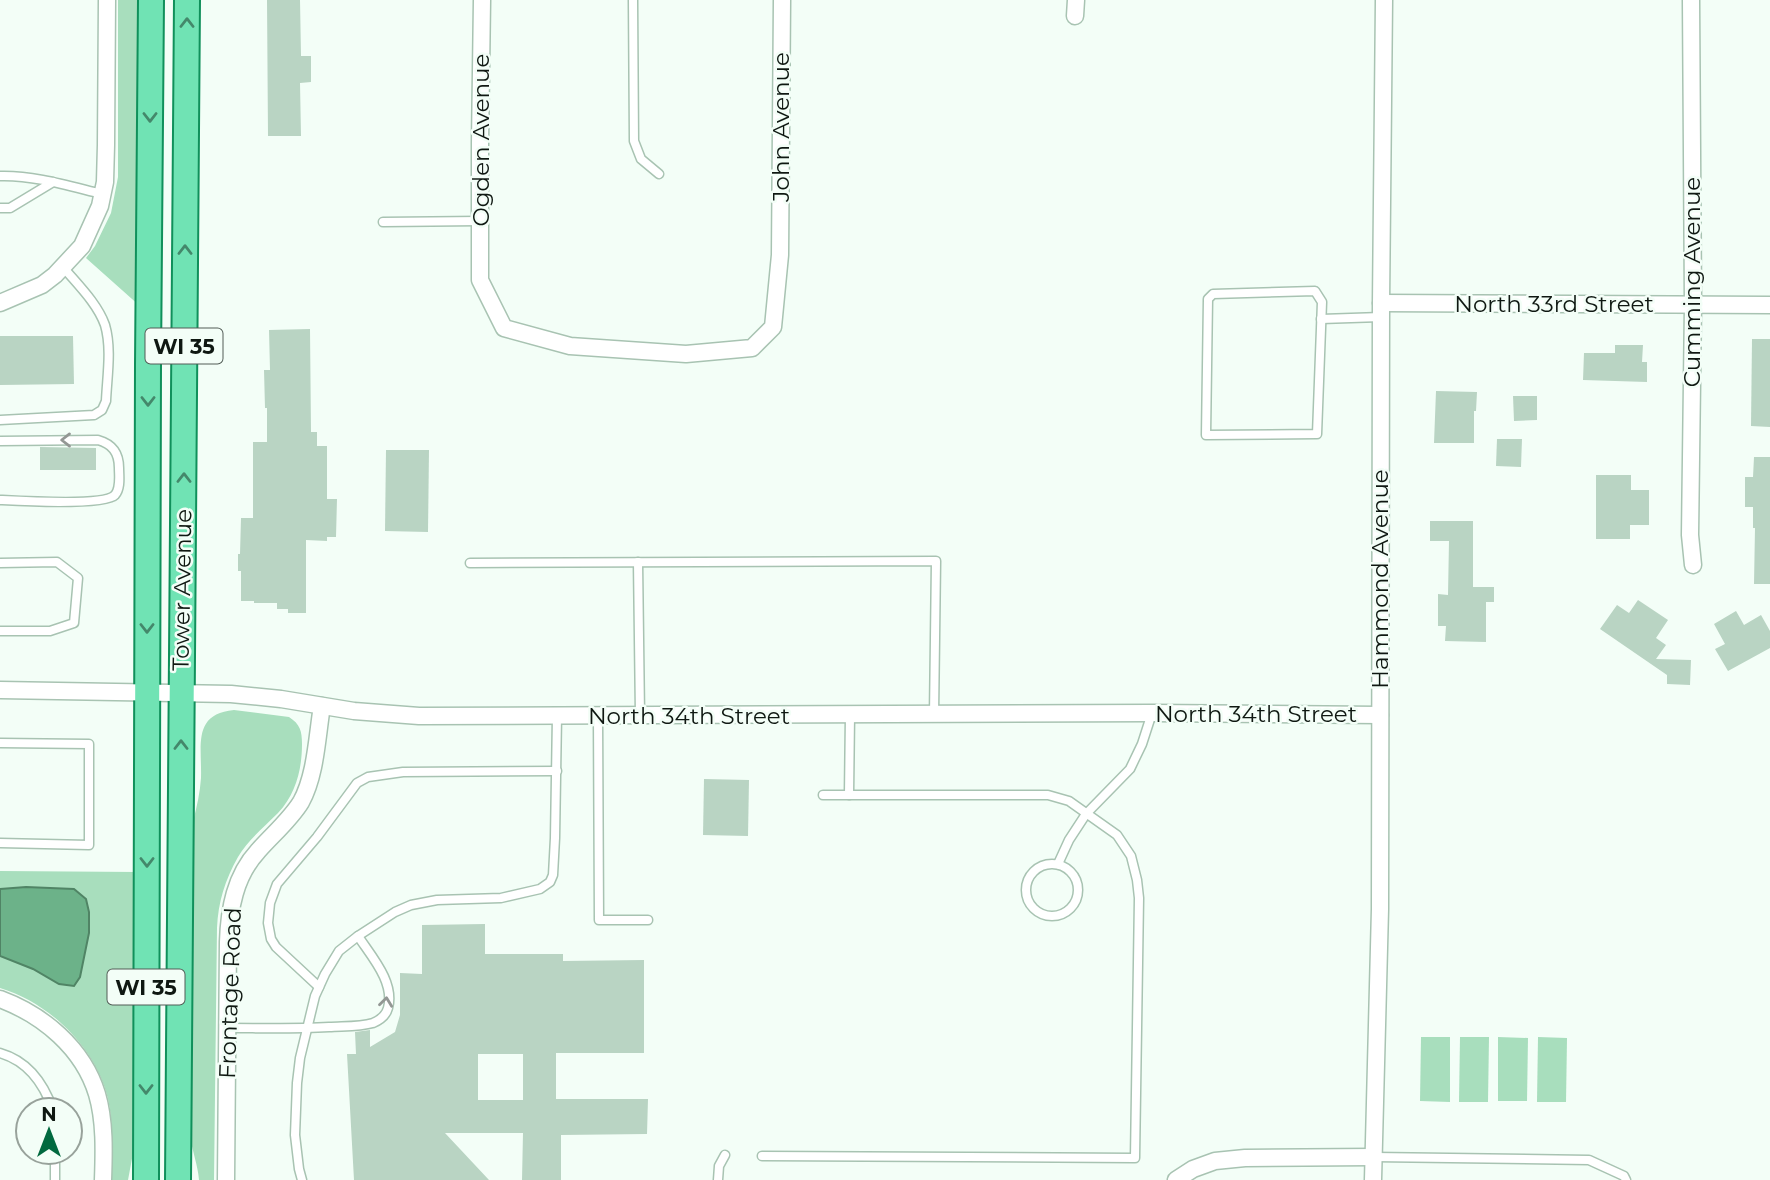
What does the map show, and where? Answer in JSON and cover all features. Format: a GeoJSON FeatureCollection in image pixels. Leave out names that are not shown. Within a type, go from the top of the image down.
{"type":"FeatureCollection","features":[{"type":"Feature","properties":{"kind":"main road","name":"Tower Avenue"},"geometry":{"type":"LineString","coordinates":[[146,1180],[151,0]]}},
{"type":"Feature","properties":{"kind":"main road","name":"Tower Avenue"},"geometry":{"type":"LineString","coordinates":[[178,1180],[187,0]]}},
{"type":"Feature","properties":{"kind":"street"},"geometry":{"type":"LineString","coordinates":[[0,303],[42,285],[82,246],[92,227],[105,182],[107,0]]}},
{"type":"Feature","properties":{"kind":"street","name":"Ogden Avenue"},"geometry":{"type":"LineString","coordinates":[[480,280],[482,0]]}},
{"type":"Feature","properties":{"kind":"street","name":"John Avenue"},"geometry":{"type":"LineString","coordinates":[[480,280],[504,328],[570,346],[686,354],[752,348],[773,327],[780,255],[782,0]]}},
{"type":"Feature","properties":{"kind":"street","name":"Hammond Avenue"},"geometry":{"type":"LineString","coordinates":[[1373,1180],[1380,909],[1384,0]]}},
{"type":"Feature","properties":{"kind":"street","name":"Cumming Avenue"},"geometry":{"type":"LineString","coordinates":[[1691,0],[1693,305],[1690,521],[1693,565]]}},
{"type":"Feature","properties":{"kind":"street","name":"North 33rd Street"},"geometry":{"type":"LineString","coordinates":[[1381,310],[1770,305]]}},
{"type":"Feature","properties":{"kind":"street","name":"North 34th Street"},"geometry":{"type":"LineString","coordinates":[[0,690],[262,697],[406,716],[1152,713],[1380,715]]}},
{"type":"Feature","properties":{"kind":"street","name":"Frontage Road"},"geometry":{"type":"LineString","coordinates":[[226,1180],[228,925],[234,894],[255,854],[293,812],[307,790],[322,706]]}},
{"type":"Feature","properties":{"kind":"street"},"geometry":{"type":"LineString","coordinates":[[0,999],[40,1018],[58,1034],[92,1080],[99,1106],[103,1180]]}},
{"type":"Feature","properties":{"kind":"street"},"geometry":{"type":"LineString","coordinates":[[1176,1180],[1193,1169],[1215,1161],[1374,1157]]}},
{"type":"Feature","properties":{"kind":"lane"},"geometry":{"type":"LineString","coordinates":[[633,0],[634,141],[642,159],[659,174]]}},
{"type":"Feature","properties":{"kind":"lane"},"geometry":{"type":"LineString","coordinates":[[0,176],[17,175],[102,194]]}},
{"type":"Feature","properties":{"kind":"lane"},"geometry":{"type":"LineString","coordinates":[[0,208],[10,208],[53,182]]}},
{"type":"Feature","properties":{"kind":"lane"},"geometry":{"type":"LineString","coordinates":[[383,222],[480,221]]}},
{"type":"Feature","properties":{"kind":"lane"},"geometry":{"type":"LineString","coordinates":[[0,420],[94,415],[102,410],[106,401],[108,344],[104,324],[91,301],[63,267]]}},
{"type":"Feature","properties":{"kind":"lane"},"geometry":{"type":"LineString","coordinates":[[1315,291],[1322,302],[1321,319],[1317,434],[1206,435],[1208,299],[1213,293],[1315,291]]}},
{"type":"Feature","properties":{"kind":"lane"},"geometry":{"type":"LineString","coordinates":[[1321,319],[1381,310]]}},
{"type":"Feature","properties":{"kind":"lane"},"geometry":{"type":"LineString","coordinates":[[0,441],[98,440],[107,443],[119,458],[119,487],[109,500],[0,500]]}},
{"type":"Feature","properties":{"kind":"lane"},"geometry":{"type":"LineString","coordinates":[[470,563],[936,561],[934,715]]}},
{"type":"Feature","properties":{"kind":"lane"},"geometry":{"type":"LineString","coordinates":[[0,564],[57,562],[78,578],[74,622],[50,631],[0,631]]}},
{"type":"Feature","properties":{"kind":"lane"},"geometry":{"type":"LineString","coordinates":[[638,562],[640,716]]}},
{"type":"Feature","properties":{"kind":"lane"},"geometry":{"type":"LineString","coordinates":[[1058,864],[1069,840],[1086,814],[1130,769],[1152,713]]}},
{"type":"Feature","properties":{"kind":"lane"},"geometry":{"type":"LineString","coordinates":[[849,795],[850,715]]}},
{"type":"Feature","properties":{"kind":"lane"},"geometry":{"type":"LineString","coordinates":[[302,1180],[295,1135],[300,1058],[315,996],[325,974],[340,951],[358,936],[411,905],[437,900],[492,899],[540,889],[550,882],[553,875],[557,716]]}},
{"type":"Feature","properties":{"kind":"lane"},"geometry":{"type":"LineString","coordinates":[[598,716],[599,920],[648,920]]}},
{"type":"Feature","properties":{"kind":"lane"},"geometry":{"type":"LineString","coordinates":[[0,743],[89,744],[89,845],[0,843]]}},
{"type":"Feature","properties":{"kind":"lane"},"geometry":{"type":"LineString","coordinates":[[319,987],[276,947],[271,939],[268,923],[270,903],[277,884],[317,837],[357,783],[368,777],[403,772],[557,771]]}},
{"type":"Feature","properties":{"kind":"lane"},"geometry":{"type":"LineString","coordinates":[[762,1156],[1135,1158],[1139,898],[1131,856],[1116,835],[1069,801],[1048,795],[823,795]]}},
{"type":"Feature","properties":{"kind":"lane"},"geometry":{"type":"LineString","coordinates":[[1058,864],[1072,873],[1078,888],[1077,896],[1074,904],[1061,914],[1044,914],[1036,910],[1027,896],[1029,879],[1041,866],[1058,864]]}},
{"type":"Feature","properties":{"kind":"lane"},"geometry":{"type":"LineString","coordinates":[[226,1028],[352,1026],[373,1023],[382,1018],[387,1012],[385,979],[358,936]]}},
{"type":"Feature","properties":{"kind":"lane"},"geometry":{"type":"LineString","coordinates":[[0,1054],[10,1056],[24,1065],[37,1078],[48,1096]]}},
{"type":"Feature","properties":{"kind":"lane"},"geometry":{"type":"LineString","coordinates":[[718,1180],[719,1166],[725,1155]]}},
{"type":"Feature","properties":{"kind":"lane"},"geometry":{"type":"LineString","coordinates":[[1374,1157],[1589,1160],[1624,1176],[1626,1180]]}},
{"type":"Feature","properties":{"kind":"shaded area"},"geometry":{"type":"Polygon","coordinates":[[[118,0],[142,0],[141,307],[86,258],[111,213],[118,177],[118,0]]]}},
{"type":"Feature","properties":{"kind":"shaded area"},"geometry":{"type":"Polygon","coordinates":[[[234,710],[289,717],[300,728],[302,753],[297,781],[289,798],[242,851],[223,891],[217,928],[214,1180],[199,1180],[190,1135],[193,821],[201,783],[201,743],[205,725],[211,718],[234,710]]]}},
{"type":"Feature","properties":{"kind":"shaded area"},"geometry":{"type":"Polygon","coordinates":[[[0,871],[138,872],[134,1148],[128,1180],[111,1180],[112,1129],[108,1099],[102,1080],[82,1045],[53,1016],[36,1004],[0,988],[0,871]]]}},
{"type":"Feature","properties":{"kind":"shaded area"},"geometry":{"type":"Polygon","coordinates":[[[0,889],[74,889],[86,899],[89,933],[80,977],[74,986],[59,984],[33,969],[0,956],[0,889]]]}},
{"type":"Feature","properties":{"kind":"shaded area"},"geometry":{"type":"Polygon","coordinates":[[[1421,1037],[1450,1037],[1450,1102],[1420,1101],[1421,1037]]]}},
{"type":"Feature","properties":{"kind":"shaded area"},"geometry":{"type":"Polygon","coordinates":[[[1460,1037],[1489,1037],[1488,1102],[1459,1102],[1460,1037]]]}},
{"type":"Feature","properties":{"kind":"shaded area"},"geometry":{"type":"Polygon","coordinates":[[[1498,1037],[1528,1038],[1527,1101],[1498,1101],[1498,1037]]]}},
{"type":"Feature","properties":{"kind":"shaded area"},"geometry":{"type":"Polygon","coordinates":[[[1538,1037],[1567,1038],[1566,1102],[1537,1102],[1538,1037]]]}},
{"type":"Feature","properties":{"kind":"building"},"geometry":{"type":"Polygon","coordinates":[[[267,0],[300,0],[301,56],[311,56],[311,82],[300,83],[301,136],[268,136],[267,0]]]}},
{"type":"Feature","properties":{"kind":"building"},"geometry":{"type":"Polygon","coordinates":[[[310,329],[311,432],[317,432],[317,446],[327,446],[327,499],[337,499],[336,537],[327,537],[327,541],[306,540],[306,613],[288,613],[288,609],[277,609],[277,603],[241,601],[238,554],[241,518],[253,518],[253,442],[267,442],[264,370],[270,370],[269,330],[310,329]]]}},
{"type":"Feature","properties":{"kind":"building"},"geometry":{"type":"Polygon","coordinates":[[[0,336],[73,336],[74,384],[0,385],[0,336]]]}},
{"type":"Feature","properties":{"kind":"building"},"geometry":{"type":"Polygon","coordinates":[[[1752,339],[1770,339],[1770,427],[1751,426],[1752,339]]]}},
{"type":"Feature","properties":{"kind":"building"},"geometry":{"type":"Polygon","coordinates":[[[1615,345],[1643,345],[1642,362],[1647,362],[1647,382],[1583,380],[1584,353],[1615,353],[1615,345]]]}},
{"type":"Feature","properties":{"kind":"building"},"geometry":{"type":"Polygon","coordinates":[[[1436,391],[1477,392],[1474,443],[1434,443],[1436,391]]]}},
{"type":"Feature","properties":{"kind":"building"},"geometry":{"type":"Polygon","coordinates":[[[1513,396],[1537,396],[1537,420],[1514,421],[1513,396]]]}},
{"type":"Feature","properties":{"kind":"building"},"geometry":{"type":"Polygon","coordinates":[[[1497,439],[1522,439],[1521,467],[1496,466],[1497,439]]]}},
{"type":"Feature","properties":{"kind":"building"},"geometry":{"type":"Polygon","coordinates":[[[40,447],[96,448],[96,470],[40,470],[40,447]]]}},
{"type":"Feature","properties":{"kind":"building"},"geometry":{"type":"Polygon","coordinates":[[[386,450],[429,450],[428,532],[385,531],[386,450]]]}},
{"type":"Feature","properties":{"kind":"building"},"geometry":{"type":"Polygon","coordinates":[[[1754,457],[1770,457],[1770,584],[1754,584],[1755,528],[1753,507],[1745,507],[1745,477],[1753,477],[1754,457]]]}},
{"type":"Feature","properties":{"kind":"building"},"geometry":{"type":"Polygon","coordinates":[[[1596,475],[1631,475],[1631,490],[1649,490],[1649,525],[1630,525],[1630,539],[1596,539],[1596,475]]]}},
{"type":"Feature","properties":{"kind":"building"},"geometry":{"type":"Polygon","coordinates":[[[1430,521],[1473,521],[1473,587],[1494,587],[1494,602],[1486,602],[1486,642],[1445,641],[1446,626],[1438,626],[1438,594],[1448,595],[1449,541],[1430,541],[1430,521]]]}},
{"type":"Feature","properties":{"kind":"building"},"geometry":{"type":"Polygon","coordinates":[[[1638,600],[1668,620],[1656,638],[1666,645],[1656,659],[1691,660],[1690,685],[1667,684],[1667,675],[1600,629],[1617,605],[1629,613],[1638,600]]]}},
{"type":"Feature","properties":{"kind":"building"},"geometry":{"type":"Polygon","coordinates":[[[1736,611],[1744,625],[1761,615],[1770,631],[1770,648],[1728,671],[1715,649],[1725,644],[1714,624],[1736,611]]]}},
{"type":"Feature","properties":{"kind":"building"},"geometry":{"type":"Polygon","coordinates":[[[704,779],[749,780],[748,836],[703,835],[704,779]]]}},
{"type":"Feature","properties":{"kind":"building"},"geometry":{"type":"Polygon","coordinates":[[[485,924],[485,954],[563,954],[563,961],[644,960],[644,1053],[556,1053],[556,1099],[648,1099],[647,1134],[561,1135],[561,1180],[522,1180],[523,1133],[445,1133],[489,1180],[354,1180],[347,1054],[356,1054],[355,1032],[370,1030],[370,1047],[395,1032],[400,1015],[400,973],[422,974],[422,925],[485,924]],[[478,1054],[478,1100],[523,1100],[523,1054],[478,1054]]]}}]}
